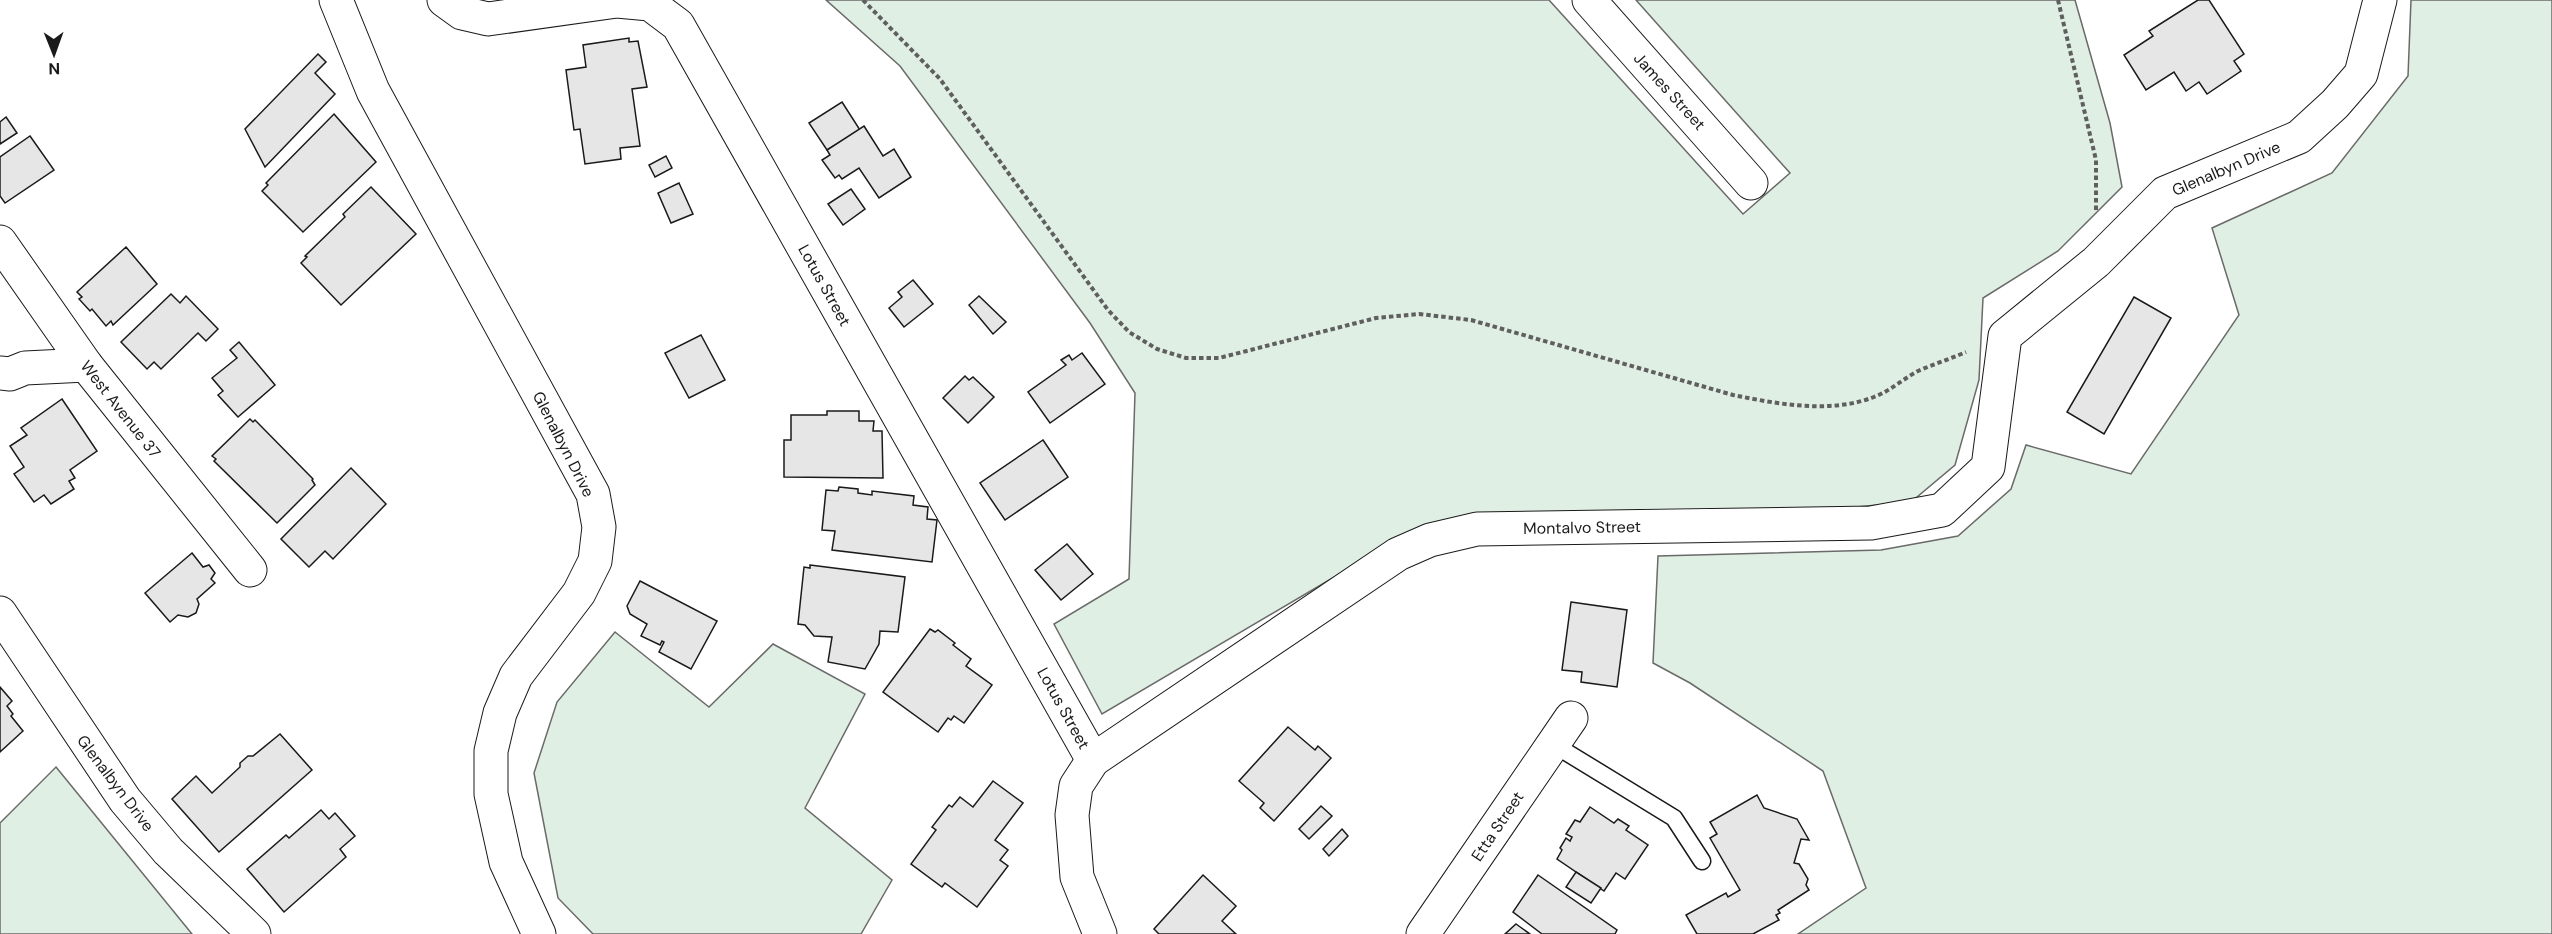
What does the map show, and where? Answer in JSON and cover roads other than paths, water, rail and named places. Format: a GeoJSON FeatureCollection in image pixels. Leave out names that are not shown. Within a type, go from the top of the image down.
{"type":"FeatureCollection","features":[{"type":"Feature","properties":{"kind":"street"},"geometry":{"type":"LineString","coordinates":[[311,0],[353,42]]}},
{"type":"Feature","properties":{"kind":"street","name":"Glenalbyn Drive"},"geometry":{"type":"LineString","coordinates":[[336,0],[373,91],[593,494],[599,527],[595,561],[579,593],[516,676],[500,713],[491,751],[491,794],[506,862],[539,934]]}},
{"type":"Feature","properties":{"kind":"street","name":"Lotus Street"},"geometry":{"type":"LineString","coordinates":[[444,0],[462,13],[488,19],[617,1],[650,4],[678,25],[1094,760]]}},
{"type":"Feature","properties":{"kind":"street","name":"James Street"},"geometry":{"type":"LineString","coordinates":[[1589,0],[1751,183]]}},
{"type":"Feature","properties":{"kind":"street","name":"Glenalbyn Drive"},"geometry":{"type":"LineString","coordinates":[[2005,336],[2096,262],[2165,193],[2299,137],[2335,104],[2361,74],[2380,0]]}},
{"type":"Feature","properties":{"kind":"street","name":"West Avenue 37"},"geometry":{"type":"LineString","coordinates":[[0,242],[86,365],[250,570]]}},
{"type":"Feature","properties":{"kind":"street","name":"Montalvo Street"},"geometry":{"type":"LineString","coordinates":[[1094,760],[1374,568],[1430,540],[1477,529],[1871,523],[1942,510],[1988,467],[2005,336]]}},
{"type":"Feature","properties":{"kind":"street"},"geometry":{"type":"LineString","coordinates":[[0,373],[10,374],[25,369],[86,365]]}},
{"type":"Feature","properties":{"kind":"street","name":"Glenalbyn Drive"},"geometry":{"type":"LineString","coordinates":[[0,613],[125,800],[168,850],[254,934]]}},
{"type":"Feature","properties":{"kind":"street","name":"Etta Street"},"geometry":{"type":"LineString","coordinates":[[1423,934],[1562,731]]}},
{"type":"Feature","properties":{"kind":"street"},"geometry":{"type":"LineString","coordinates":[[1094,760],[1076,786],[1072,815],[1077,877],[1100,934]]}},
{"type":"Feature","properties":{"kind":"lane"},"geometry":{"type":"LineString","coordinates":[[1562,731],[1674,818],[1702,861]]}}]}
